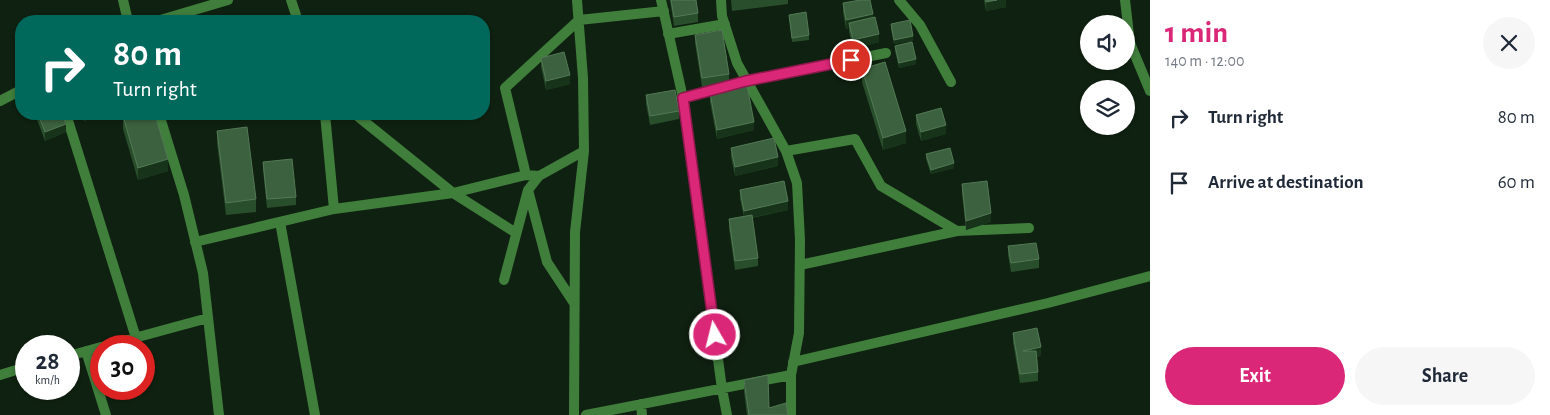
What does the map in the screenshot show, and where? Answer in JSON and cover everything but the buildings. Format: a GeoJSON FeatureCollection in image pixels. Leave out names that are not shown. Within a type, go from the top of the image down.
{"type":"FeatureCollection","features":[{"type":"Feature","properties":{"kind":"street"},"geometry":{"type":"LineString","coordinates":[[123,0],[127,15]]}},
{"type":"Feature","properties":{"kind":"street"},"geometry":{"type":"LineString","coordinates":[[177,15],[228,0]]}},
{"type":"Feature","properties":{"kind":"street"},"geometry":{"type":"LineString","coordinates":[[291,0],[296,15]]}},
{"type":"Feature","properties":{"kind":"street"},"geometry":{"type":"LineString","coordinates":[[574,415],[575,232],[584,151],[583,78],[577,0]]}},
{"type":"Feature","properties":{"kind":"street"},"geometry":{"type":"LineString","coordinates":[[661,0],[683,98],[727,415]]}},
{"type":"Feature","properties":{"kind":"street"},"geometry":{"type":"LineString","coordinates":[[721,0],[722,16],[737,64],[786,152],[797,183],[800,264],[799,333],[790,375],[791,415]]}},
{"type":"Feature","properties":{"kind":"street"},"geometry":{"type":"LineString","coordinates":[[899,0],[920,25],[951,82]]}},
{"type":"Feature","properties":{"kind":"street"},"geometry":{"type":"LineString","coordinates":[[1125,0],[1130,42],[1150,91]]}},
{"type":"Feature","properties":{"kind":"street"},"geometry":{"type":"LineString","coordinates":[[526,175],[505,88],[579,20],[664,12]]}},
{"type":"Feature","properties":{"kind":"street"},"geometry":{"type":"LineString","coordinates":[[668,34],[725,24]]}},
{"type":"Feature","properties":{"kind":"street"},"geometry":{"type":"LineString","coordinates":[[683,98],[746,81],[886,52]]}},
{"type":"Feature","properties":{"kind":"street"},"geometry":{"type":"LineString","coordinates":[[0,101],[15,93]]}},
{"type":"Feature","properties":{"kind":"street"},"geometry":{"type":"LineString","coordinates":[[68,120],[135,335]]}},
{"type":"Feature","properties":{"kind":"street"},"geometry":{"type":"LineString","coordinates":[[161,120],[184,194],[203,273],[220,415]]}},
{"type":"Feature","properties":{"kind":"street"},"geometry":{"type":"LineString","coordinates":[[326,120],[334,209]]}},
{"type":"Feature","properties":{"kind":"street"},"geometry":{"type":"LineString","coordinates":[[362,120],[453,193],[516,233]]}},
{"type":"Feature","properties":{"kind":"street"},"geometry":{"type":"LineString","coordinates":[[786,152],[855,139],[881,186],[958,231]]}},
{"type":"Feature","properties":{"kind":"street"},"geometry":{"type":"LineString","coordinates":[[504,280],[528,190],[539,176],[584,151]]}},
{"type":"Feature","properties":{"kind":"street"},"geometry":{"type":"LineString","coordinates":[[195,242],[334,209],[453,193],[526,175],[539,176]]}},
{"type":"Feature","properties":{"kind":"street"},"geometry":{"type":"LineString","coordinates":[[528,190],[547,262],[574,304]]}},
{"type":"Feature","properties":{"kind":"street"},"geometry":{"type":"LineString","coordinates":[[280,222],[315,415]]}},
{"type":"Feature","properties":{"kind":"street"},"geometry":{"type":"LineString","coordinates":[[800,264],[958,231],[1029,228]]}},
{"type":"Feature","properties":{"kind":"street"},"geometry":{"type":"LineString","coordinates":[[793,362],[1048,303],[1150,276]]}},
{"type":"Feature","properties":{"kind":"street"},"geometry":{"type":"LineString","coordinates":[[147,335],[208,318]]}},
{"type":"Feature","properties":{"kind":"street"},"geometry":{"type":"LineString","coordinates":[[80,353],[90,350]]}},
{"type":"Feature","properties":{"kind":"street"},"geometry":{"type":"LineString","coordinates":[[86,351],[106,415]]}},
{"type":"Feature","properties":{"kind":"street"},"geometry":{"type":"LineString","coordinates":[[0,375],[15,371]]}},
{"type":"Feature","properties":{"kind":"street"},"geometry":{"type":"LineString","coordinates":[[586,415],[790,375]]}},
{"type":"Feature","properties":{"kind":"street"},"geometry":{"type":"LineString","coordinates":[[641,404],[642,415]]}},
{"type":"Feature","properties":{"kind":"route"},"geometry":{"type":"LineString","coordinates":[[715,335],[683,98],[746,81],[851,60]]}}]}
